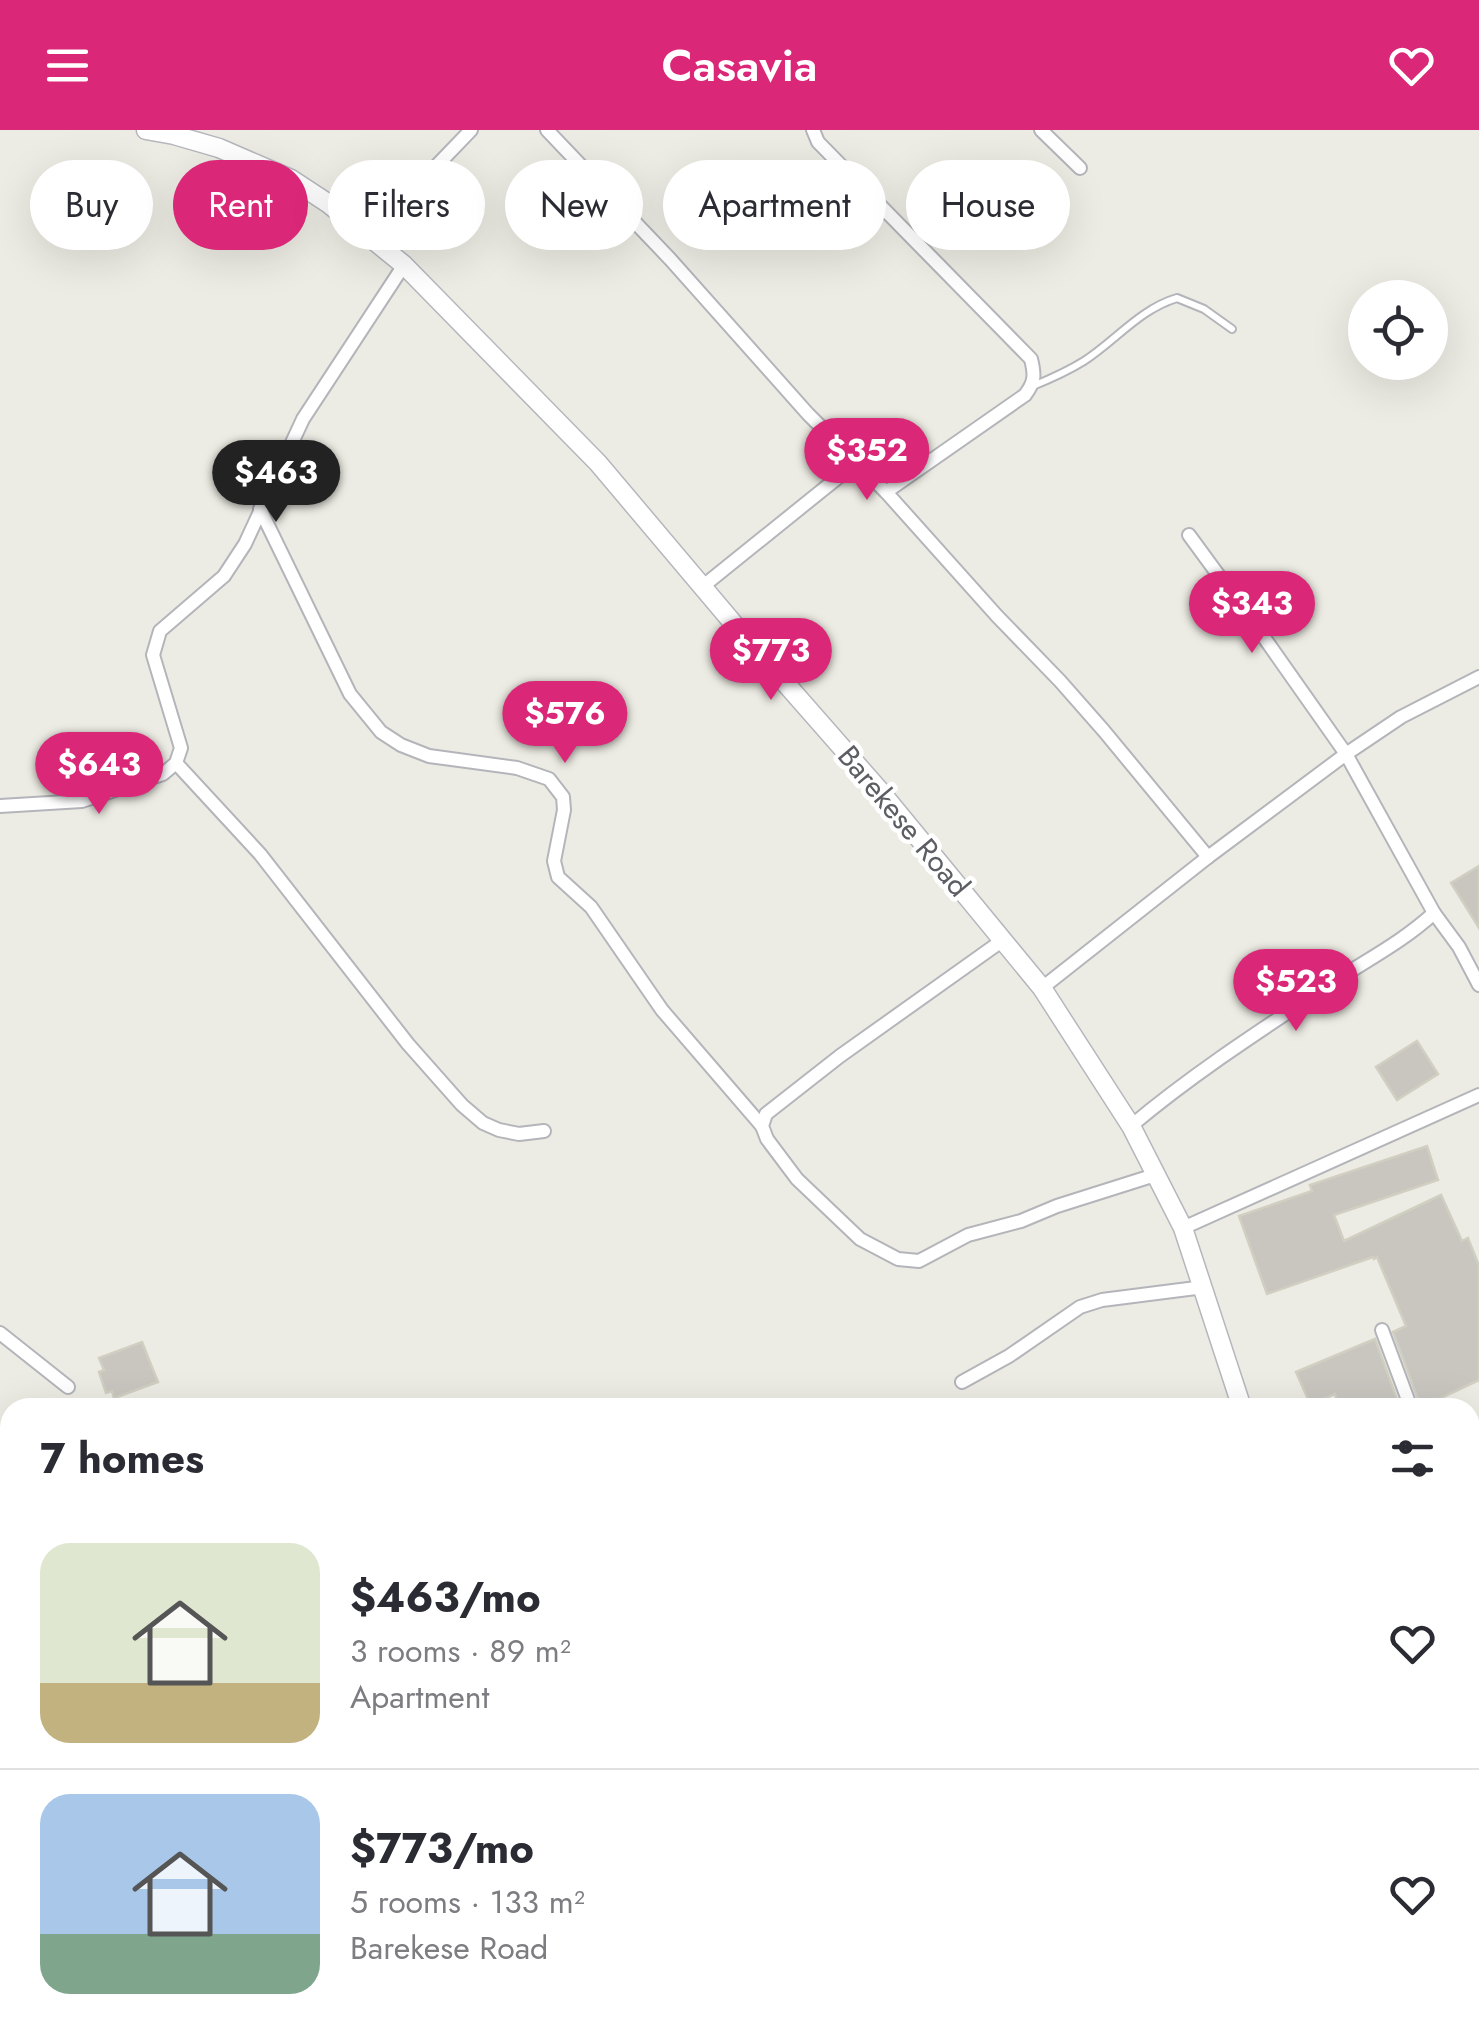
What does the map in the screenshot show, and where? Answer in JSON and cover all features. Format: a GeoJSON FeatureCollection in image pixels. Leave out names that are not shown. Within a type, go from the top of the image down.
{"type":"FeatureCollection","features":[{"type":"Feature","properties":{"kind":"main road","name":"Barekese Road"},"geometry":{"type":"LineString","coordinates":[[146,130],[174,132],[219,148],[291,179],[328,203]]}},
{"type":"Feature","properties":{"kind":"main road","name":"Barekese Road"},"geometry":{"type":"LineString","coordinates":[[386,250],[598,463],[880,791],[1042,988],[1131,1126],[1183,1228],[1239,1398]]}},
{"type":"Feature","properties":{"kind":"street"},"geometry":{"type":"LineString","coordinates":[[441,160],[470,130]]}},
{"type":"Feature","properties":{"kind":"street"},"geometry":{"type":"LineString","coordinates":[[547,130],[1093,718],[1208,857]]}},
{"type":"Feature","properties":{"kind":"street"},"geometry":{"type":"LineString","coordinates":[[813,130],[818,142],[1031,359],[1035,376],[1025,394],[886,492]]}},
{"type":"Feature","properties":{"kind":"street"},"geometry":{"type":"LineString","coordinates":[[1040,130],[1080,168]]}},
{"type":"Feature","properties":{"kind":"street"},"geometry":{"type":"LineString","coordinates":[[0,806],[82,801],[164,774],[176,763],[181,748],[153,654],[160,631],[224,576],[245,544],[304,419],[404,265]]}},
{"type":"Feature","properties":{"kind":"street"},"geometry":{"type":"LineString","coordinates":[[702,587],[856,463]]}},
{"type":"Feature","properties":{"kind":"street"},"geometry":{"type":"LineString","coordinates":[[260,509],[350,694],[381,732],[429,756],[516,768],[549,779],[563,797],[554,861],[558,877],[590,908],[662,1010],[762,1126],[797,1179],[860,1239],[898,1259],[919,1261],[968,1235],[1155,1175]]}},
{"type":"Feature","properties":{"kind":"street"},"geometry":{"type":"LineString","coordinates":[[1189,536],[1346,754],[1434,913],[1459,947],[1479,985]]}},
{"type":"Feature","properties":{"kind":"street"},"geometry":{"type":"LineString","coordinates":[[1042,988],[1346,754],[1401,717],[1479,677]]}},
{"type":"Feature","properties":{"kind":"street"},"geometry":{"type":"LineString","coordinates":[[176,763],[260,854],[408,1044],[462,1105],[483,1123],[499,1130],[519,1134],[544,1130]]}},
{"type":"Feature","properties":{"kind":"street"},"geometry":{"type":"LineString","coordinates":[[1131,1126],[1172,1092],[1336,980],[1384,952],[1434,913]]}},
{"type":"Feature","properties":{"kind":"street"},"geometry":{"type":"LineString","coordinates":[[762,1126],[766,1114],[840,1056],[1003,940]]}},
{"type":"Feature","properties":{"kind":"street"},"geometry":{"type":"LineString","coordinates":[[1183,1228],[1479,1095]]}},
{"type":"Feature","properties":{"kind":"street"},"geometry":{"type":"LineString","coordinates":[[962,1382],[1009,1356],[1080,1306],[1204,1287]]}},
{"type":"Feature","properties":{"kind":"street"},"geometry":{"type":"LineString","coordinates":[[1382,1330],[1407,1398]]}},
{"type":"Feature","properties":{"kind":"street"},"geometry":{"type":"LineString","coordinates":[[0,1333],[68,1387]]}},
{"type":"Feature","properties":{"kind":"lane"},"geometry":{"type":"LineString","coordinates":[[1032,386],[1086,360],[1160,303],[1177,298],[1204,309],[1232,329]]}},
{"type":"Feature","properties":{"kind":"building"},"geometry":{"type":"Polygon","coordinates":[[[1479,866],[1479,928],[1451,883],[1479,866]]]}},
{"type":"Feature","properties":{"kind":"building"},"geometry":{"type":"Polygon","coordinates":[[[1417,1041],[1438,1074],[1397,1100],[1376,1067],[1417,1041]]]}},
{"type":"Feature","properties":{"kind":"building"},"geometry":{"type":"Polygon","coordinates":[[[1427,1146],[1438,1180],[1334,1215],[1344,1241],[1441,1195],[1462,1241],[1468,1238],[1479,1266],[1479,1380],[1441,1398],[1418,1398],[1393,1332],[1406,1326],[1377,1257],[1267,1294],[1239,1216],[1312,1191],[1310,1185],[1427,1146]]]}},
{"type":"Feature","properties":{"kind":"building"},"geometry":{"type":"Polygon","coordinates":[[[1375,1339],[1396,1398],[1336,1398],[1335,1394],[1307,1398],[1296,1372],[1375,1339]]]}},
{"type":"Feature","properties":{"kind":"building"},"geometry":{"type":"Polygon","coordinates":[[[142,1342],[158,1382],[114,1398],[112,1391],[106,1393],[99,1358],[142,1342]]]}}]}
